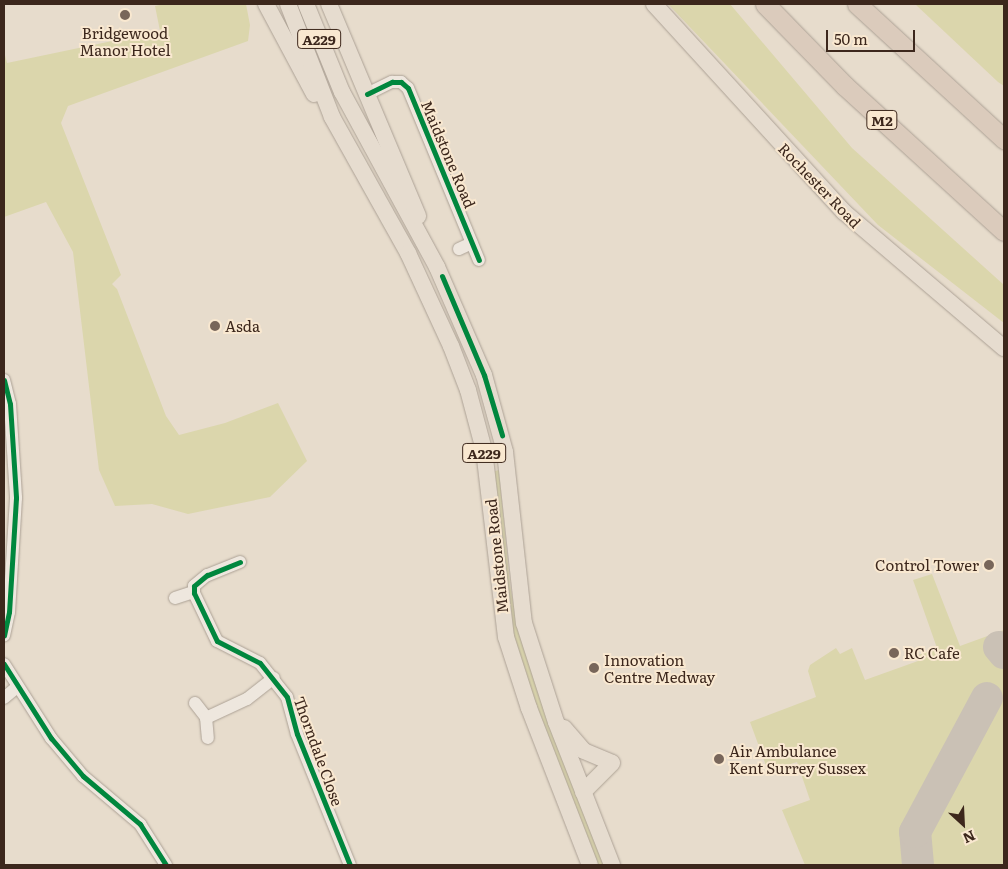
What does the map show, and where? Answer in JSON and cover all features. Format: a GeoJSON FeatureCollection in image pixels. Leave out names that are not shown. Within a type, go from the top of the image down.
{"type":"FeatureCollection","features":[{"type":"Feature","properties":{"kind":"highway","name":"M2"},"geometry":{"type":"LineString","coordinates":[[765,4],[846,86],[1004,231]]}},
{"type":"Feature","properties":{"kind":"highway"},"geometry":{"type":"LineString","coordinates":[[857,4],[1004,139]]}},
{"type":"Feature","properties":{"kind":"main road"},"geometry":{"type":"LineString","coordinates":[[266,4],[321,106],[332,117]]}},
{"type":"Feature","properties":{"kind":"main road","name":"Maidstone Road"},"geometry":{"type":"LineString","coordinates":[[288,4],[332,117],[404,245],[449,340],[468,390],[484,450],[506,637],[529,708],[590,865]]}},
{"type":"Feature","properties":{"kind":"main road","name":"A229"},"geometry":{"type":"LineString","coordinates":[[306,4],[346,100],[437,267]]}},
{"type":"Feature","properties":{"kind":"main road"},"geometry":{"type":"LineString","coordinates":[[329,4],[374,91],[437,267]]}},
{"type":"Feature","properties":{"kind":"main road","name":"Rochester Road"},"geometry":{"type":"LineString","coordinates":[[654,4],[844,212],[1004,348]]}},
{"type":"Feature","properties":{"kind":"main road","name":"Maidstone Road"},"geometry":{"type":"LineString","coordinates":[[437,267],[472,344],[502,436],[524,623],[556,722],[612,865]]}},
{"type":"Feature","properties":{"kind":"main road"},"geometry":{"type":"LineString","coordinates":[[556,722],[584,751],[612,763],[583,792]]}},
{"type":"Feature","properties":{"kind":"street","name":"Maidstone Road"},"geometry":{"type":"LineString","coordinates":[[374,91],[401,82],[408,88],[479,260]]}},
{"type":"Feature","properties":{"kind":"street"},"geometry":{"type":"LineString","coordinates":[[458,249],[472,243]]}},
{"type":"Feature","properties":{"kind":"street"},"geometry":{"type":"LineString","coordinates":[[4,380],[10,404],[9,612],[4,635]]}},
{"type":"Feature","properties":{"kind":"street"},"geometry":{"type":"LineString","coordinates":[[175,598],[194,592],[194,586],[207,575],[240,562]]}},
{"type":"Feature","properties":{"kind":"street","name":"Thorndale Close"},"geometry":{"type":"LineString","coordinates":[[194,592],[217,641],[260,663],[274,678],[288,699],[297,734],[350,865]]}},
{"type":"Feature","properties":{"kind":"street"},"geometry":{"type":"LineString","coordinates":[[4,664],[16,688],[50,738],[83,776],[148,834],[166,865]]}},
{"type":"Feature","properties":{"kind":"street"},"geometry":{"type":"LineString","coordinates":[[206,718],[248,700],[274,678]]}},
{"type":"Feature","properties":{"kind":"street"},"geometry":{"type":"LineString","coordinates":[[4,698],[16,688]]}},
{"type":"Feature","properties":{"kind":"street"},"geometry":{"type":"LineString","coordinates":[[195,703],[206,718],[208,738]]}},
{"type":"Feature","properties":{"kind":"shaded area"},"geometry":{"type":"Polygon","coordinates":[[[164,4],[246,4],[250,25],[248,41],[68,106],[61,123],[121,275],[112,284],[117,289],[166,416],[179,435],[225,423],[278,403],[307,461],[270,497],[188,514],[152,504],[115,506],[99,470],[73,252],[46,202],[4,217],[4,51],[7,63],[160,31],[155,6],[164,4]]]}},
{"type":"Feature","properties":{"kind":"shaded area"},"geometry":{"type":"Polygon","coordinates":[[[668,4],[730,4],[852,148],[1004,285],[1004,323],[878,225],[668,4]]]}},
{"type":"Feature","properties":{"kind":"shaded area"},"geometry":{"type":"Polygon","coordinates":[[[915,4],[1004,4],[1004,86],[998,82],[915,4]]]}},
{"type":"Feature","properties":{"kind":"shaded area"},"geometry":{"type":"Polygon","coordinates":[[[499,470],[510,585],[519,633],[556,741],[605,865],[597,865],[547,740],[509,623],[492,472],[499,470]]]}},
{"type":"Feature","properties":{"kind":"shaded area"},"geometry":{"type":"Polygon","coordinates":[[[932,574],[960,646],[1004,630],[1004,865],[805,865],[782,810],[810,800],[797,762],[768,771],[750,722],[816,697],[808,671],[810,665],[836,648],[840,654],[852,648],[865,680],[918,661],[916,656],[937,648],[913,580],[932,574]]]}},
{"type":"Feature","properties":{"kind":"taxiway"},"geometry":{"type":"LineString","coordinates":[[999,647],[1004,653]]}},
{"type":"Feature","properties":{"kind":"taxiway"},"geometry":{"type":"LineString","coordinates":[[918,865],[915,832],[987,698]]}},
{"type":"Feature","properties":{"kind":"cycle path"},"geometry":{"type":"LineString","coordinates":[[367,94],[392,82],[401,82],[408,88],[479,260]]}},
{"type":"Feature","properties":{"kind":"cycle path"},"geometry":{"type":"LineString","coordinates":[[442,276],[484,375],[502,435]]}},
{"type":"Feature","properties":{"kind":"cycle path"},"geometry":{"type":"LineString","coordinates":[[4,380],[10,404],[16,498],[9,612],[4,635]]}},
{"type":"Feature","properties":{"kind":"cycle path"},"geometry":{"type":"LineString","coordinates":[[240,562],[207,575],[194,586],[194,593],[217,641],[260,663],[287,697],[297,734],[350,865]]}},
{"type":"Feature","properties":{"kind":"cycle path"},"geometry":{"type":"LineString","coordinates":[[4,664],[51,738],[83,776],[140,824],[166,865]]}},
{"type":"Feature","properties":{"kind":"place","name":"Bridgewood Manor Hotel"},"geometry":{"type":"Point","coordinates":[125,15]}},
{"type":"Feature","properties":{"kind":"place","name":"Asda"},"geometry":{"type":"Point","coordinates":[215,326]}},
{"type":"Feature","properties":{"kind":"place","name":"Control Tower"},"geometry":{"type":"Point","coordinates":[989,565]}},
{"type":"Feature","properties":{"kind":"place","name":"RC Cafe"},"geometry":{"type":"Point","coordinates":[894,653]}},
{"type":"Feature","properties":{"kind":"place","name":"Innovation Centre Medway"},"geometry":{"type":"Point","coordinates":[594,668]}},
{"type":"Feature","properties":{"kind":"place","name":"Air Ambulance Kent Surrey Sussex"},"geometry":{"type":"Point","coordinates":[719,759]}}]}
